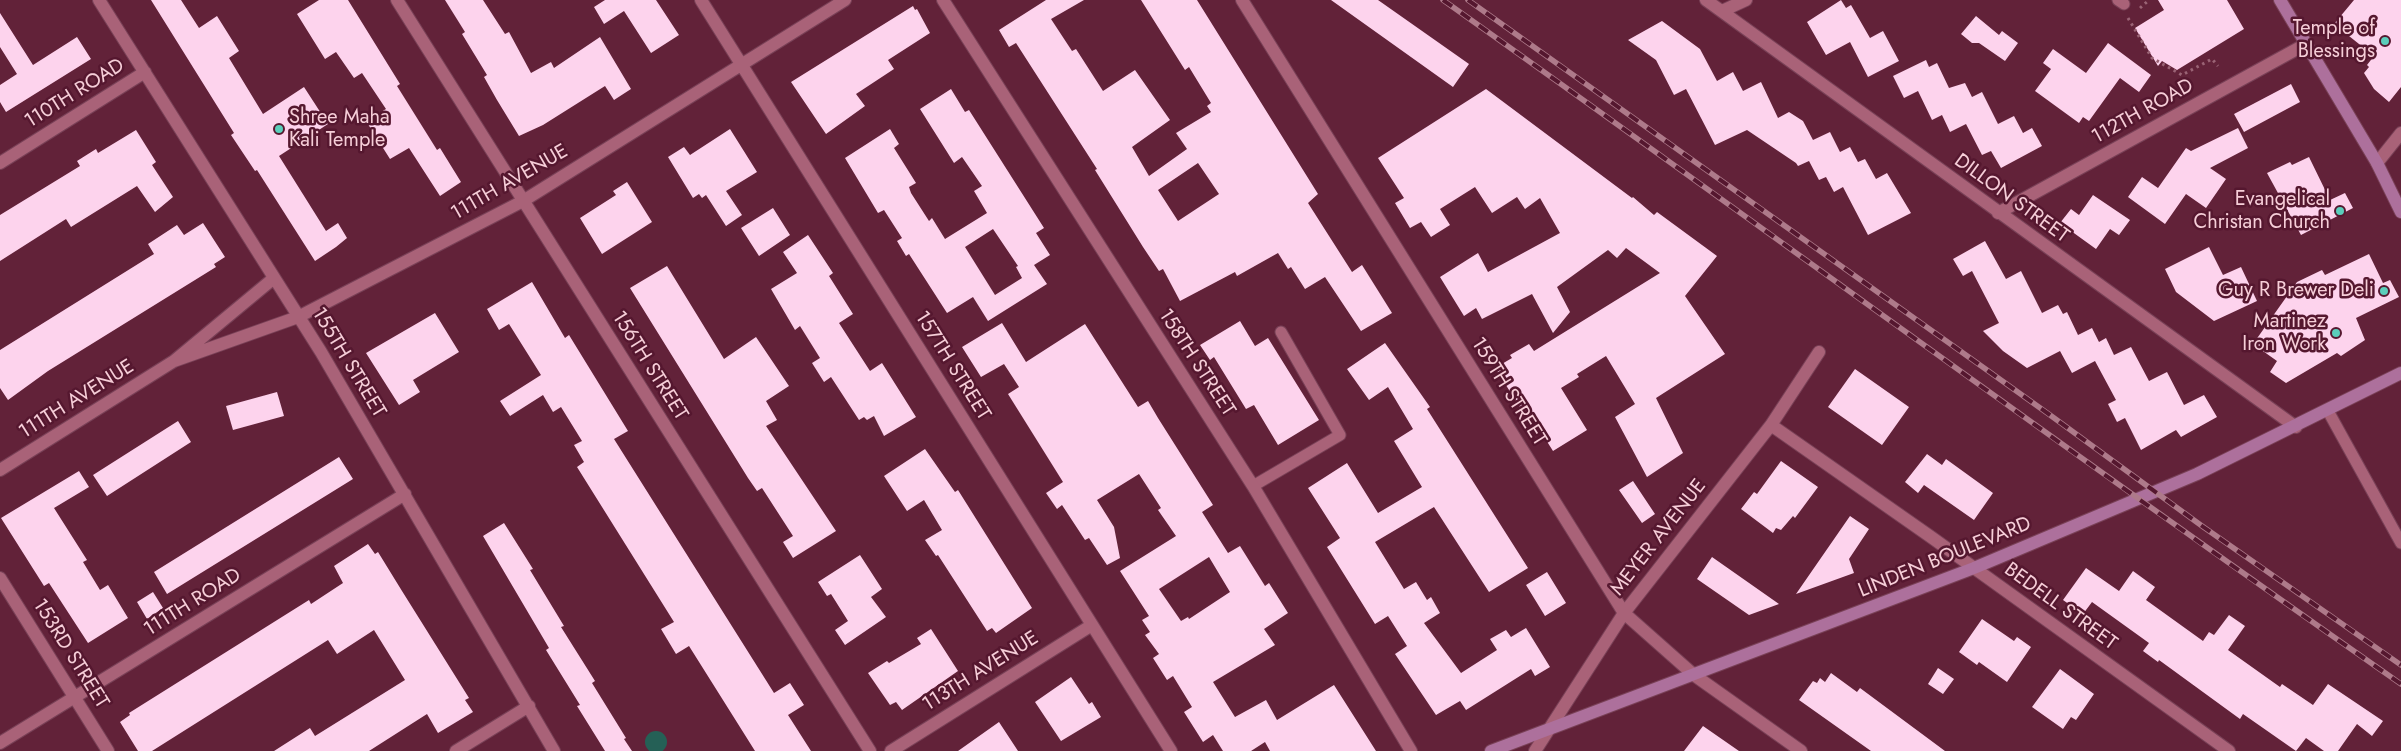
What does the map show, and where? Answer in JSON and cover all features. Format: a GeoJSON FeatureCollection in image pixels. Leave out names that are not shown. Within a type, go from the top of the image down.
{"type":"FeatureCollection","features":[{"type":"Feature","properties":{"kind":"main road"},"geometry":{"type":"LineString","coordinates":[[2280,0],[2377,163],[2401,212]]}},
{"type":"Feature","properties":{"kind":"main road","name":"LINDEN BOULEVARD"},"geometry":{"type":"LineString","coordinates":[[1491,751],[1974,568],[2197,474],[2296,427],[2401,373]]}},
{"type":"Feature","properties":{"kind":"street","name":"155TH STREET"},"geometry":{"type":"LineString","coordinates":[[100,0],[298,317],[405,494],[554,751]]}},
{"type":"Feature","properties":{"kind":"street","name":"156TH STREET"},"geometry":{"type":"LineString","coordinates":[[397,0],[870,751]]}},
{"type":"Feature","properties":{"kind":"street","name":"157TH STREET"},"geometry":{"type":"LineString","coordinates":[[701,0],[1171,751]]}},
{"type":"Feature","properties":{"kind":"street","name":"111TH AVENUE"},"geometry":{"type":"LineString","coordinates":[[174,361],[298,317],[523,201],[845,0]]}},
{"type":"Feature","properties":{"kind":"street","name":"158TH STREET"},"geometry":{"type":"LineString","coordinates":[[943,0],[1253,486],[1411,751]]}},
{"type":"Feature","properties":{"kind":"street","name":"159TH STREET"},"geometry":{"type":"LineString","coordinates":[[1242,0],[1624,613],[1694,675],[1802,751]]}},
{"type":"Feature","properties":{"kind":"street","name":"DILLON STREET"},"geometry":{"type":"LineString","coordinates":[[1706,0],[2296,427]]}},
{"type":"Feature","properties":{"kind":"street"},"geometry":{"type":"LineString","coordinates":[[1722,11],[1746,0]]}},
{"type":"Feature","properties":{"kind":"street","name":"112TH ROAD"},"geometry":{"type":"LineString","coordinates":[[1998,213],[2306,44]]}},
{"type":"Feature","properties":{"kind":"street","name":"110TH ROAD"},"geometry":{"type":"LineString","coordinates":[[0,163],[145,72]]}},
{"type":"Feature","properties":{"kind":"street"},"geometry":{"type":"LineString","coordinates":[[2377,163],[2401,133]]}},
{"type":"Feature","properties":{"kind":"street","name":"111TH AVENUE"},"geometry":{"type":"LineString","coordinates":[[0,470],[174,361],[274,278]]}},
{"type":"Feature","properties":{"kind":"street","name":"MEYER AVENUE"},"geometry":{"type":"LineString","coordinates":[[1535,751],[1624,613],[1771,425],[1819,352]]}},
{"type":"Feature","properties":{"kind":"street","name":"BEDELL STREET"},"geometry":{"type":"LineString","coordinates":[[1771,425],[2229,751]]}},
{"type":"Feature","properties":{"kind":"street","name":"111TH ROAD"},"geometry":{"type":"LineString","coordinates":[[0,743],[405,494]]}},
{"type":"Feature","properties":{"kind":"street","name":"153RD STREET"},"geometry":{"type":"LineString","coordinates":[[0,578],[108,751]]}},
{"type":"Feature","properties":{"kind":"street","name":"113TH AVENUE"},"geometry":{"type":"LineString","coordinates":[[891,751],[1092,625]]}},
{"type":"Feature","properties":{"kind":"street"},"geometry":{"type":"LineString","coordinates":[[456,751],[529,706]]}},
{"type":"Feature","properties":{"kind":"lane"},"geometry":{"type":"LineString","coordinates":[[1253,486],[1340,434],[1281,332]]}},
{"type":"Feature","properties":{"kind":"lane"},"geometry":{"type":"LineString","coordinates":[[2328,410],[2401,542]]}},
{"type":"Feature","properties":{"kind":"path"},"geometry":{"type":"LineString","coordinates":[[2149,0],[2128,18],[2152,58],[2182,75],[2212,59],[2218,66]]}},
{"type":"Feature","properties":{"kind":"shaded area"},"geometry":{"type":"Polygon","coordinates":[[[656,731],[664,734],[667,742],[664,750],[656,753],[648,750],[645,742],[648,734],[656,731]]]}},
{"type":"Feature","properties":{"kind":"building"},"geometry":{"type":"Polygon","coordinates":[[[151,0],[181,0],[199,28],[217,16],[239,51],[229,58],[263,114],[304,87],[328,124],[279,156],[326,231],[338,223],[347,238],[336,247],[315,261],[257,170],[255,171],[231,135],[234,133],[151,0]]]}},
{"type":"Feature","properties":{"kind":"building"},"geometry":{"type":"Polygon","coordinates":[[[319,0],[348,0],[400,84],[397,86],[437,150],[440,148],[461,182],[440,196],[409,148],[390,159],[366,121],[386,109],[362,73],[354,78],[336,52],[325,59],[297,14],[319,0]]]}},
{"type":"Feature","properties":{"kind":"building"},"geometry":{"type":"Polygon","coordinates":[[[445,0],[483,0],[505,34],[509,32],[531,73],[551,62],[554,68],[600,37],[631,89],[614,100],[605,86],[543,125],[519,136],[484,77],[487,75],[462,34],[465,32],[445,0]]]}},
{"type":"Feature","properties":{"kind":"building"},"geometry":{"type":"Polygon","coordinates":[[[605,0],[656,0],[679,35],[651,53],[624,11],[604,24],[594,7],[605,0]]]}},
{"type":"Feature","properties":{"kind":"building"},"geometry":{"type":"Polygon","coordinates":[[[1046,0],[1084,0],[1051,19],[1072,51],[1076,49],[1103,91],[1135,70],[1170,120],[1132,147],[1149,176],[1187,149],[1176,133],[1211,112],[1207,106],[1211,103],[1189,67],[1185,70],[1141,0],[1197,0],[1318,194],[1308,203],[1352,272],[1362,265],[1392,313],[1361,331],[1325,277],[1305,289],[1291,267],[1288,269],[1278,253],[1237,276],[1235,272],[1180,301],[1163,269],[1159,271],[1143,247],[1095,170],[1097,169],[1016,43],[1009,47],[999,30],[1046,0]],[[1198,163],[1158,190],[1178,221],[1219,194],[1198,163]]]}},
{"type":"Feature","properties":{"kind":"building"},"geometry":{"type":"Polygon","coordinates":[[[1331,0],[1378,0],[1469,64],[1453,87],[1331,0]]]}},
{"type":"Feature","properties":{"kind":"building"},"geometry":{"type":"Polygon","coordinates":[[[1841,0],[1846,8],[1851,5],[1870,38],[1883,31],[1899,61],[1868,77],[1850,42],[1826,55],[1807,22],[1841,0]]]}},
{"type":"Feature","properties":{"kind":"building"},"geometry":{"type":"Polygon","coordinates":[[[2158,0],[2227,0],[2244,29],[2177,70],[2162,61],[2158,66],[2135,28],[2164,10],[2158,0]]]}},
{"type":"Feature","properties":{"kind":"building"},"geometry":{"type":"Polygon","coordinates":[[[2354,0],[2401,0],[2401,87],[2389,102],[2374,89],[2364,73],[2374,56],[2334,24],[2354,0]]]}},
{"type":"Feature","properties":{"kind":"building"},"geometry":{"type":"Polygon","coordinates":[[[913,6],[915,10],[917,9],[930,33],[888,60],[894,69],[856,94],[865,106],[826,134],[791,82],[913,6]]]}},
{"type":"Feature","properties":{"kind":"building"},"geometry":{"type":"Polygon","coordinates":[[[0,13],[33,65],[77,37],[91,59],[6,112],[0,102],[0,85],[17,74],[0,47],[0,13]]]}},
{"type":"Feature","properties":{"kind":"building"},"geometry":{"type":"Polygon","coordinates":[[[1976,16],[1999,35],[2002,31],[2018,43],[2005,61],[1979,43],[1972,43],[1961,34],[1976,16]]]}},
{"type":"Feature","properties":{"kind":"building"},"geometry":{"type":"Polygon","coordinates":[[[1662,21],[1700,49],[1717,81],[1733,72],[1743,91],[1761,82],[1778,118],[1789,112],[1803,121],[1813,140],[1830,132],[1840,152],[1850,147],[1858,162],[1865,159],[1876,179],[1887,173],[1911,213],[1868,235],[1843,187],[1834,192],[1826,177],[1819,180],[1809,161],[1798,166],[1747,130],[1715,145],[1686,89],[1674,95],[1656,60],[1628,40],[1662,21]]]}},
{"type":"Feature","properties":{"kind":"building"},"geometry":{"type":"Polygon","coordinates":[[[2108,43],[2151,75],[2139,92],[2120,78],[2089,121],[2083,117],[2079,123],[2035,91],[2051,69],[2043,63],[2053,49],[2086,73],[2108,43]]]}},
{"type":"Feature","properties":{"kind":"building"},"geometry":{"type":"Polygon","coordinates":[[[1926,60],[1929,67],[1937,63],[1949,88],[1965,83],[1972,97],[1982,92],[1998,124],[2014,116],[2023,133],[2032,128],[2042,146],[2001,168],[1991,151],[1982,155],[1966,124],[1950,132],[1942,115],[1932,120],[1918,91],[1904,98],[1893,76],[1926,60]]]}},
{"type":"Feature","properties":{"kind":"building"},"geometry":{"type":"Polygon","coordinates":[[[2291,84],[2300,102],[2244,132],[2234,114],[2291,84]]]}},
{"type":"Feature","properties":{"kind":"building"},"geometry":{"type":"Polygon","coordinates":[[[951,89],[965,112],[969,110],[1044,228],[1036,233],[1050,255],[1034,265],[1047,284],[988,321],[973,297],[947,313],[909,254],[906,256],[897,241],[902,238],[884,210],[878,213],[845,158],[890,129],[899,144],[894,148],[916,183],[909,187],[911,193],[929,221],[932,218],[945,239],[987,213],[974,191],[982,186],[962,157],[954,163],[920,109],[951,89]],[[993,229],[965,247],[995,295],[1022,278],[1016,267],[1018,266],[993,229]]]}},
{"type":"Feature","properties":{"kind":"building"},"geometry":{"type":"Polygon","coordinates":[[[1486,89],[1633,197],[1654,215],[1657,212],[1717,256],[1685,296],[1725,354],[1656,398],[1683,453],[1647,477],[1615,417],[1635,404],[1606,356],[1577,374],[1579,377],[1561,388],[1587,430],[1553,451],[1529,413],[1525,415],[1495,368],[1512,358],[1510,355],[1529,344],[1534,351],[1660,273],[1626,248],[1617,258],[1608,250],[1557,287],[1570,312],[1553,333],[1532,294],[1482,319],[1476,308],[1464,316],[1440,277],[1478,253],[1488,272],[1560,233],[1540,198],[1525,209],[1517,197],[1492,213],[1475,187],[1440,209],[1450,225],[1431,237],[1421,222],[1410,228],[1395,203],[1404,198],[1378,158],[1486,89]]]}},
{"type":"Feature","properties":{"kind":"building"},"geometry":{"type":"Polygon","coordinates":[[[2238,128],[2248,148],[2210,168],[2226,179],[2206,208],[2186,194],[2165,224],[2128,197],[2142,177],[2158,188],[2186,148],[2191,151],[2238,128]]]}},
{"type":"Feature","properties":{"kind":"building"},"geometry":{"type":"Polygon","coordinates":[[[730,129],[757,172],[726,191],[742,215],[726,226],[706,195],[702,198],[699,194],[693,198],[668,157],[684,147],[690,155],[730,129]]]}},
{"type":"Feature","properties":{"kind":"building"},"geometry":{"type":"Polygon","coordinates":[[[136,130],[156,162],[152,165],[173,197],[155,212],[137,186],[71,227],[66,219],[0,261],[0,215],[80,166],[77,161],[96,149],[98,153],[136,130]]]}},
{"type":"Feature","properties":{"kind":"building"},"geometry":{"type":"Polygon","coordinates":[[[2309,157],[2330,200],[2345,193],[2353,208],[2301,235],[2267,173],[2290,162],[2292,165],[2309,157]]]}},
{"type":"Feature","properties":{"kind":"building"},"geometry":{"type":"Polygon","coordinates":[[[627,182],[652,222],[602,254],[580,218],[616,195],[613,191],[627,182]]]}},
{"type":"Feature","properties":{"kind":"building"},"geometry":{"type":"Polygon","coordinates":[[[2093,195],[2130,220],[2119,235],[2110,229],[2096,249],[2060,223],[2071,209],[2079,215],[2093,195]]]}},
{"type":"Feature","properties":{"kind":"building"},"geometry":{"type":"Polygon","coordinates":[[[773,208],[790,235],[759,256],[741,228],[773,208]]]}},
{"type":"Feature","properties":{"kind":"building"},"geometry":{"type":"Polygon","coordinates":[[[203,223],[225,257],[214,264],[216,267],[48,371],[8,400],[0,388],[0,350],[154,254],[148,244],[177,225],[184,235],[203,223]]]}},
{"type":"Feature","properties":{"kind":"building"},"geometry":{"type":"Polygon","coordinates":[[[808,235],[833,273],[829,276],[853,314],[839,323],[870,371],[882,363],[916,417],[884,436],[874,416],[867,420],[864,417],[859,420],[831,377],[824,382],[812,363],[820,358],[800,326],[795,330],[771,289],[797,273],[783,252],[808,235]]]}},
{"type":"Feature","properties":{"kind":"building"},"geometry":{"type":"Polygon","coordinates":[[[1985,241],[2006,279],[2021,271],[2042,313],[2058,305],[2063,314],[2067,312],[2078,335],[2092,328],[2099,342],[2106,338],[2114,355],[2131,347],[2149,381],[2167,372],[2184,405],[2204,395],[2217,417],[2181,437],[2176,430],[2141,450],[2125,418],[2117,422],[2108,404],[2116,400],[2095,361],[2072,373],[2060,351],[2027,368],[2003,351],[1983,331],[1999,323],[1972,271],[1963,276],[1953,259],[1985,241]]]}},
{"type":"Feature","properties":{"kind":"building"},"geometry":{"type":"Polygon","coordinates":[[[2209,247],[2223,275],[2241,267],[2257,301],[2214,321],[2176,292],[2165,269],[2209,247]]]}},
{"type":"Feature","properties":{"kind":"building"},"geometry":{"type":"Polygon","coordinates":[[[2369,254],[2383,283],[2390,280],[2399,297],[2356,318],[2365,340],[2341,356],[2337,353],[2286,383],[2270,372],[2277,361],[2253,344],[2297,282],[2322,270],[2325,275],[2369,254]]]}},
{"type":"Feature","properties":{"kind":"building"},"geometry":{"type":"Polygon","coordinates":[[[667,266],[724,359],[756,337],[789,386],[766,401],[777,420],[766,426],[836,531],[793,558],[783,542],[793,536],[762,488],[757,491],[748,478],[630,288],[667,266]]]}},
{"type":"Feature","properties":{"kind":"building"},"geometry":{"type":"Polygon","coordinates":[[[532,282],[565,338],[569,335],[628,431],[614,439],[774,693],[790,683],[804,705],[788,715],[811,751],[755,751],[689,646],[676,654],[661,629],[674,622],[577,467],[584,462],[574,445],[582,441],[561,407],[553,412],[543,395],[510,416],[500,401],[541,375],[509,324],[499,330],[487,309],[532,282]]]}},
{"type":"Feature","properties":{"kind":"building"},"geometry":{"type":"Polygon","coordinates":[[[435,313],[459,352],[413,380],[420,392],[399,405],[366,353],[435,313]]]}},
{"type":"Feature","properties":{"kind":"building"},"geometry":{"type":"Polygon","coordinates":[[[1240,321],[1255,346],[1268,338],[1319,420],[1278,445],[1254,405],[1246,409],[1214,357],[1210,360],[1200,345],[1240,321]]]}},
{"type":"Feature","properties":{"kind":"building"},"geometry":{"type":"Polygon","coordinates":[[[1002,323],[1026,362],[1085,324],[1138,407],[1148,401],[1213,505],[1202,512],[1228,553],[1240,546],[1265,586],[1269,583],[1288,613],[1264,629],[1275,645],[1213,682],[1235,717],[1266,700],[1277,720],[1334,685],[1376,751],[1270,751],[1265,742],[1251,751],[1223,751],[1213,735],[1203,742],[1184,712],[1192,707],[1173,676],[1167,680],[1153,658],[1159,654],[1145,635],[1150,632],[1142,620],[1149,616],[1120,571],[1176,536],[1158,510],[1161,508],[1139,474],[1097,500],[1114,527],[1120,558],[1107,565],[1089,538],[1085,540],[1062,505],[1057,509],[1046,493],[1063,482],[1008,394],[1019,387],[1004,364],[981,377],[962,347],[1002,323]],[[1209,557],[1159,589],[1181,621],[1188,617],[1189,619],[1230,592],[1209,557]]]}},
{"type":"Feature","properties":{"kind":"building"},"geometry":{"type":"Polygon","coordinates":[[[1385,343],[1430,407],[1427,409],[1528,568],[1489,592],[1434,507],[1375,542],[1404,589],[1416,582],[1427,600],[1431,597],[1440,613],[1424,623],[1461,673],[1497,650],[1490,639],[1506,630],[1511,637],[1526,628],[1550,667],[1535,676],[1531,669],[1466,710],[1460,701],[1436,715],[1395,654],[1407,646],[1388,616],[1375,624],[1327,547],[1340,538],[1308,488],[1347,463],[1378,513],[1422,487],[1394,441],[1413,429],[1388,387],[1369,400],[1347,369],[1385,343]]]}},
{"type":"Feature","properties":{"kind":"building"},"geometry":{"type":"Polygon","coordinates":[[[1855,369],[1909,407],[1882,445],[1828,407],[1855,369]]]}},
{"type":"Feature","properties":{"kind":"building"},"geometry":{"type":"Polygon","coordinates":[[[277,392],[284,416],[233,430],[226,406],[277,392]]]}},
{"type":"Feature","properties":{"kind":"building"},"geometry":{"type":"Polygon","coordinates":[[[178,421],[191,442],[107,496],[93,475],[178,421]]]}},
{"type":"Feature","properties":{"kind":"building"},"geometry":{"type":"Polygon","coordinates":[[[925,449],[955,492],[958,490],[1032,608],[996,633],[992,628],[987,631],[938,555],[936,556],[925,540],[942,530],[924,500],[907,511],[884,476],[925,449]]]}},
{"type":"Feature","properties":{"kind":"building"},"geometry":{"type":"Polygon","coordinates":[[[1927,454],[1942,465],[1946,459],[1993,493],[1974,520],[1924,485],[1918,493],[1905,482],[1927,454]]]}},
{"type":"Feature","properties":{"kind":"building"},"geometry":{"type":"Polygon","coordinates":[[[339,457],[353,479],[167,594],[154,572],[339,457]]]}},
{"type":"Feature","properties":{"kind":"building"},"geometry":{"type":"Polygon","coordinates":[[[1781,461],[1818,487],[1795,518],[1793,516],[1781,530],[1776,528],[1773,533],[1741,509],[1754,492],[1757,494],[1781,461]]]}},
{"type":"Feature","properties":{"kind":"building"},"geometry":{"type":"Polygon","coordinates":[[[79,471],[89,487],[54,508],[87,560],[83,562],[100,590],[108,585],[128,618],[88,643],[49,583],[44,586],[1,518],[79,471]]]}},
{"type":"Feature","properties":{"kind":"building"},"geometry":{"type":"Polygon","coordinates":[[[1633,481],[1655,514],[1642,523],[1619,490],[1633,481]]]}},
{"type":"Feature","properties":{"kind":"building"},"geometry":{"type":"Polygon","coordinates":[[[1850,516],[1869,529],[1849,559],[1854,573],[1796,594],[1850,516]]]}},
{"type":"Feature","properties":{"kind":"building"},"geometry":{"type":"Polygon","coordinates":[[[504,523],[533,569],[530,570],[564,626],[561,627],[595,681],[592,683],[632,751],[605,751],[577,706],[580,705],[546,650],[549,648],[483,536],[504,523]]]}},
{"type":"Feature","properties":{"kind":"building"},"geometry":{"type":"Polygon","coordinates":[[[368,544],[375,554],[378,552],[469,698],[465,700],[473,712],[438,733],[427,714],[369,751],[274,751],[310,728],[315,736],[405,680],[374,630],[337,654],[328,640],[152,751],[138,751],[120,722],[130,715],[129,713],[309,600],[311,604],[343,583],[334,566],[368,544]]]}},
{"type":"Feature","properties":{"kind":"building"},"geometry":{"type":"Polygon","coordinates":[[[860,555],[882,589],[871,597],[886,617],[845,645],[835,630],[848,621],[831,594],[827,596],[818,582],[860,555]]]}},
{"type":"Feature","properties":{"kind":"building"},"geometry":{"type":"Polygon","coordinates":[[[1712,557],[1779,604],[1749,615],[1697,579],[1712,557]]]}},
{"type":"Feature","properties":{"kind":"building"},"geometry":{"type":"Polygon","coordinates":[[[2086,568],[2119,591],[2133,571],[2155,587],[2146,600],[2203,641],[2209,632],[2214,635],[2229,615],[2245,626],[2228,650],[2280,687],[2282,684],[2313,705],[2328,684],[2383,721],[2372,736],[2357,724],[2338,751],[2324,751],[2306,738],[2296,751],[2243,714],[2240,719],[2159,660],[2158,662],[2143,651],[2149,643],[2092,602],[2083,614],[2063,600],[2086,568]]]}},
{"type":"Feature","properties":{"kind":"building"},"geometry":{"type":"Polygon","coordinates":[[[1547,572],[1566,603],[1545,616],[1526,585],[1547,572]]]}},
{"type":"Feature","properties":{"kind":"building"},"geometry":{"type":"Polygon","coordinates":[[[153,592],[163,608],[147,619],[137,602],[153,592]]]}},
{"type":"Feature","properties":{"kind":"building"},"geometry":{"type":"Polygon","coordinates":[[[1982,619],[2014,641],[2017,637],[2031,647],[2007,682],[1979,662],[1977,665],[1959,652],[1982,619]]]}},
{"type":"Feature","properties":{"kind":"building"},"geometry":{"type":"Polygon","coordinates":[[[931,629],[958,671],[902,710],[896,702],[890,705],[868,673],[921,644],[917,638],[931,629]]]}},
{"type":"Feature","properties":{"kind":"building"},"geometry":{"type":"Polygon","coordinates":[[[1938,668],[1954,679],[1943,694],[1928,684],[1938,668]]]}},
{"type":"Feature","properties":{"kind":"building"},"geometry":{"type":"Polygon","coordinates":[[[2060,669],[2094,694],[2076,720],[2071,717],[2063,729],[2032,707],[2060,669]]]}},
{"type":"Feature","properties":{"kind":"building"},"geometry":{"type":"Polygon","coordinates":[[[1831,673],[1857,692],[1860,688],[1945,751],[1871,751],[1799,700],[1813,681],[1817,683],[1820,678],[1825,682],[1831,673]]]}},
{"type":"Feature","properties":{"kind":"building"},"geometry":{"type":"Polygon","coordinates":[[[1071,677],[1089,704],[1092,702],[1101,717],[1061,741],[1035,702],[1071,677]]]}},
{"type":"Feature","properties":{"kind":"building"},"geometry":{"type":"Polygon","coordinates":[[[999,722],[1018,751],[958,751],[999,722]]]}},
{"type":"Feature","properties":{"kind":"building"},"geometry":{"type":"Polygon","coordinates":[[[1703,726],[1739,751],[1684,751],[1703,726]]]}},
{"type":"Feature","properties":{"kind":"railway"},"geometry":{"type":"LineString","coordinates":[[1443,0],[2160,515],[2401,684]]}},
{"type":"Feature","properties":{"kind":"railway"},"geometry":{"type":"LineString","coordinates":[[1468,0],[2050,415],[2202,526],[2401,665]]}},
{"type":"Feature","properties":{"kind":"place","name":"Temple of Blessings"},"geometry":{"type":"Point","coordinates":[2385,41]}},
{"type":"Feature","properties":{"kind":"place","name":"Shree Maha Kali Temple"},"geometry":{"type":"Point","coordinates":[279,129]}},
{"type":"Feature","properties":{"kind":"place","name":"Evangelical Christan Church"},"geometry":{"type":"Point","coordinates":[2340,211]}},
{"type":"Feature","properties":{"kind":"place","name":"Guy R Brewer Deli"},"geometry":{"type":"Point","coordinates":[2384,291]}},
{"type":"Feature","properties":{"kind":"place","name":"Martinez Iron Work"},"geometry":{"type":"Point","coordinates":[2336,333]}}]}
